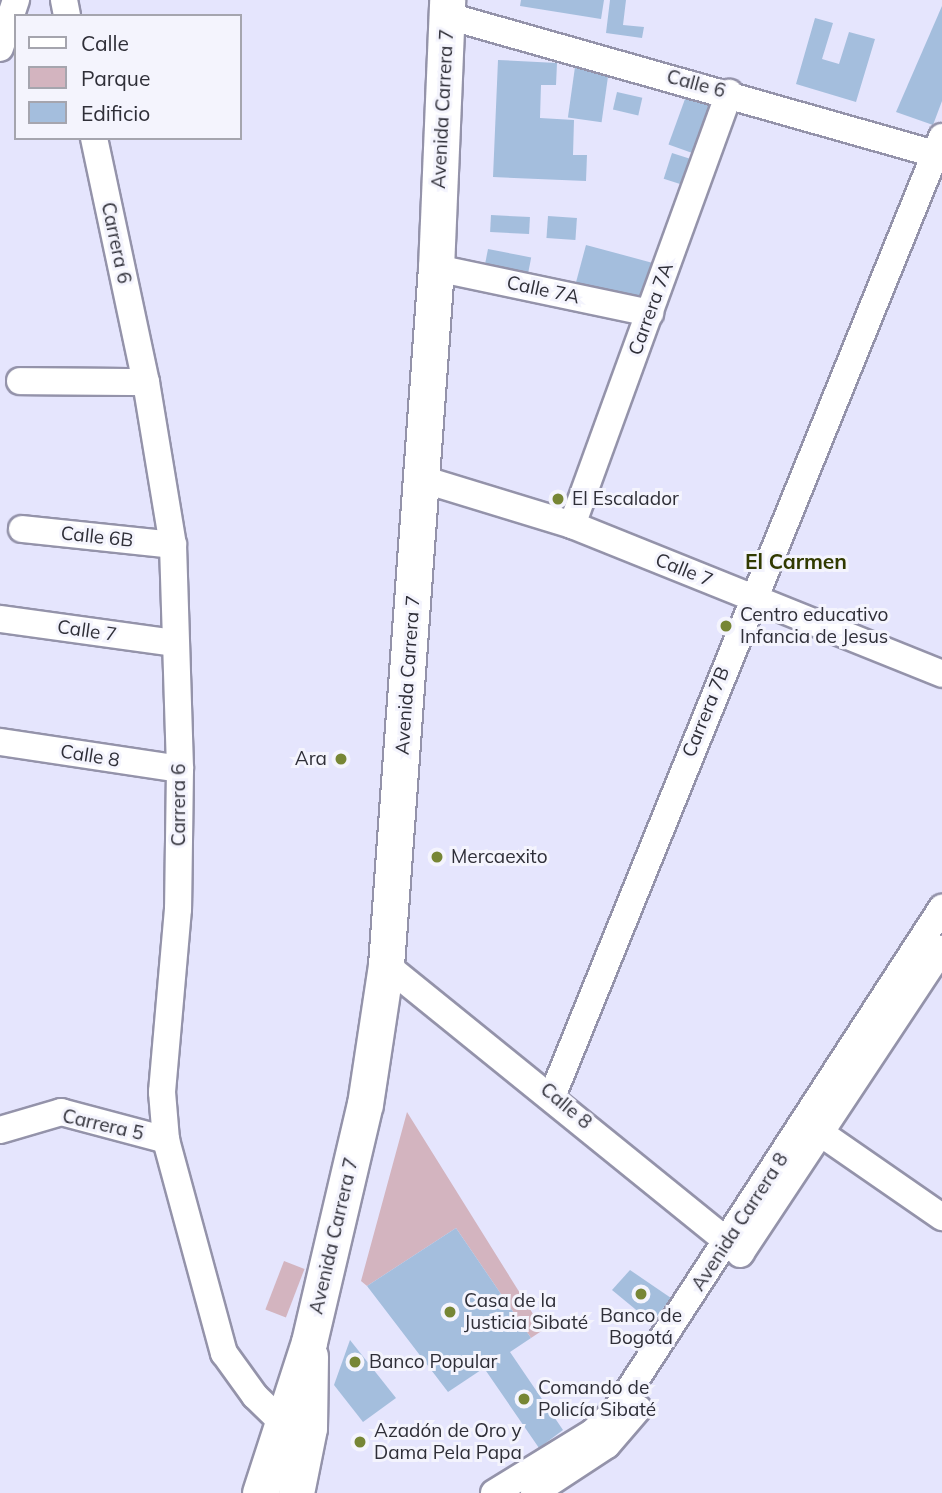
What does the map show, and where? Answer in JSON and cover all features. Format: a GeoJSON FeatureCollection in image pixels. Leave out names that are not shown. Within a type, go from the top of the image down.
{"type":"FeatureCollection","features":[{"type":"Feature","properties":{"kind":"main road","name":"Avenida Carrera 7"},"geometry":{"type":"LineString","coordinates":[[296,1493],[295,1424],[309,1342],[365,1104],[386,965],[436,268],[447,8]]}},
{"type":"Feature","properties":{"kind":"main road","name":"Avenida Carrera 7"},"geometry":{"type":"LineString","coordinates":[[260,1493],[295,1424]]}},
{"type":"Feature","properties":{"kind":"street"},"geometry":{"type":"LineString","coordinates":[[0,48],[16,0]]}},
{"type":"Feature","properties":{"kind":"street","name":"Calle 6"},"geometry":{"type":"LineString","coordinates":[[447,8],[729,93],[940,149]]}},
{"type":"Feature","properties":{"kind":"street","name":"Carrera 7A"},"geometry":{"type":"LineString","coordinates":[[572,525],[729,93]]}},
{"type":"Feature","properties":{"kind":"street","name":"Carrera 6"},"geometry":{"type":"LineString","coordinates":[[93,140],[146,382],[173,545],[180,769],[178,909],[162,1092],[166,1140],[225,1353],[295,1424]]}},
{"type":"Feature","properties":{"kind":"street","name":"Carrera 7B"},"geometry":{"type":"LineString","coordinates":[[552,1094],[753,597],[940,149]]}},
{"type":"Feature","properties":{"kind":"street","name":"Calle 7A"},"geometry":{"type":"LineString","coordinates":[[436,268],[650,313]]}},
{"type":"Feature","properties":{"kind":"street"},"geometry":{"type":"LineString","coordinates":[[20,380],[146,382]]}},
{"type":"Feature","properties":{"kind":"street","name":"Calle 7"},"geometry":{"type":"LineString","coordinates":[[422,480],[572,525],[942,674]]}},
{"type":"Feature","properties":{"kind":"street","name":"Calle 6B"},"geometry":{"type":"LineString","coordinates":[[22,529],[173,545]]}},
{"type":"Feature","properties":{"kind":"street","name":"Calle 7"},"geometry":{"type":"LineString","coordinates":[[0,619],[175,643]]}},
{"type":"Feature","properties":{"kind":"street","name":"Calle 8"},"geometry":{"type":"LineString","coordinates":[[0,742],[180,769]]}},
{"type":"Feature","properties":{"kind":"street","name":"Avenida Carrera 8"},"geometry":{"type":"LineString","coordinates":[[735,1247],[942,908]]}},
{"type":"Feature","properties":{"kind":"street","name":"Avenida Carrera 8"},"geometry":{"type":"LineString","coordinates":[[515,1490],[616,1410],[735,1247],[822,1134],[942,949]]}},
{"type":"Feature","properties":{"kind":"street","name":"Calle 8"},"geometry":{"type":"LineString","coordinates":[[386,965],[552,1094],[735,1247]]}},
{"type":"Feature","properties":{"kind":"street","name":"Carrera 5"},"geometry":{"type":"LineString","coordinates":[[0,1130],[61,1112],[166,1140]]}},
{"type":"Feature","properties":{"kind":"street"},"geometry":{"type":"LineString","coordinates":[[822,1134],[942,1217]]}},
{"type":"Feature","properties":{"kind":"green space"},"geometry":{"type":"Polygon","coordinates":[[[407,1112],[543,1330],[531,1338],[456,1228],[367,1286],[361,1281],[407,1112]]]}},
{"type":"Feature","properties":{"kind":"green space"},"geometry":{"type":"Polygon","coordinates":[[[284,1261],[305,1269],[286,1317],[265,1310],[284,1261]]]}},
{"type":"Feature","properties":{"kind":"building"},"geometry":{"type":"Polygon","coordinates":[[[521,0],[604,0],[601,19],[520,6],[521,0]]]}},
{"type":"Feature","properties":{"kind":"building"},"geometry":{"type":"Polygon","coordinates":[[[610,0],[626,0],[623,25],[644,27],[642,38],[606,33],[610,0]]]}},
{"type":"Feature","properties":{"kind":"building"},"geometry":{"type":"Polygon","coordinates":[[[942,6],[942,101],[933,125],[896,112],[942,6]]]}},
{"type":"Feature","properties":{"kind":"building"},"geometry":{"type":"Polygon","coordinates":[[[815,18],[833,23],[822,59],[839,64],[849,32],[875,39],[856,102],[796,84],[815,18]]]}},
{"type":"Feature","properties":{"kind":"building"},"geometry":{"type":"Polygon","coordinates":[[[498,60],[557,63],[556,85],[541,85],[540,118],[574,120],[573,155],[587,155],[586,181],[493,177],[498,60]]]}},
{"type":"Feature","properties":{"kind":"building"},"geometry":{"type":"Polygon","coordinates":[[[575,67],[609,72],[602,122],[568,118],[575,67]]]}},
{"type":"Feature","properties":{"kind":"building"},"geometry":{"type":"Polygon","coordinates":[[[689,88],[722,100],[701,156],[668,144],[689,88]]]}},
{"type":"Feature","properties":{"kind":"building"},"geometry":{"type":"Polygon","coordinates":[[[617,92],[642,98],[638,115],[613,110],[617,92]]]}},
{"type":"Feature","properties":{"kind":"building"},"geometry":{"type":"Polygon","coordinates":[[[672,153],[694,160],[686,186],[664,179],[672,153]]]}},
{"type":"Feature","properties":{"kind":"building"},"geometry":{"type":"Polygon","coordinates":[[[491,215],[530,217],[529,234],[490,232],[491,215]]]}},
{"type":"Feature","properties":{"kind":"building"},"geometry":{"type":"Polygon","coordinates":[[[548,216],[577,218],[575,240],[546,238],[548,216]]]}},
{"type":"Feature","properties":{"kind":"building"},"geometry":{"type":"Polygon","coordinates":[[[586,245],[657,264],[645,307],[574,288],[586,245]]]}},
{"type":"Feature","properties":{"kind":"building"},"geometry":{"type":"Polygon","coordinates":[[[488,249],[531,257],[527,279],[484,271],[488,249]]]}},
{"type":"Feature","properties":{"kind":"building","name":"Casa de la Justicia Sibaté"},"geometry":{"type":"Polygon","coordinates":[[[456,1228],[531,1338],[510,1352],[563,1430],[539,1448],[484,1368],[448,1392],[367,1286],[456,1228]]]}},
{"type":"Feature","properties":{"kind":"building","name":"Banco de Bogotá"},"geometry":{"type":"Polygon","coordinates":[[[630,1270],[671,1298],[652,1323],[612,1290],[630,1270]]]}},
{"type":"Feature","properties":{"kind":"building","name":"Banco Popular"},"geometry":{"type":"Polygon","coordinates":[[[350,1340],[396,1398],[363,1422],[334,1385],[350,1340]]]}},
{"type":"Feature","properties":{"kind":"place","name":"El Escalador"},"geometry":{"type":"Point","coordinates":[558,499]}},
{"type":"Feature","properties":{"kind":"place","name":"Centro educativo Infancia de Jesus"},"geometry":{"type":"Point","coordinates":[726,626]}},
{"type":"Feature","properties":{"kind":"place","name":"Ara"},"geometry":{"type":"Point","coordinates":[341,759]}},
{"type":"Feature","properties":{"kind":"place","name":"Mercaexito"},"geometry":{"type":"Point","coordinates":[437,857]}},
{"type":"Feature","properties":{"kind":"place","name":"Banco de Bogotá"},"geometry":{"type":"Point","coordinates":[641,1294]}},
{"type":"Feature","properties":{"kind":"place","name":"Casa de la Justicia Sibaté"},"geometry":{"type":"Point","coordinates":[450,1312]}},
{"type":"Feature","properties":{"kind":"place","name":"Banco Popular"},"geometry":{"type":"Point","coordinates":[355,1362]}},
{"type":"Feature","properties":{"kind":"place","name":"Comando de Policía Sibaté"},"geometry":{"type":"Point","coordinates":[524,1399]}},
{"type":"Feature","properties":{"kind":"place","name":"Azadón de Oro y Dama Pela Papa"},"geometry":{"type":"Point","coordinates":[360,1442]}},
{"type":"Feature","properties":{"kind":"district","name":"El Carmen"},"geometry":{"type":"Point","coordinates":[796,561]}}]}
